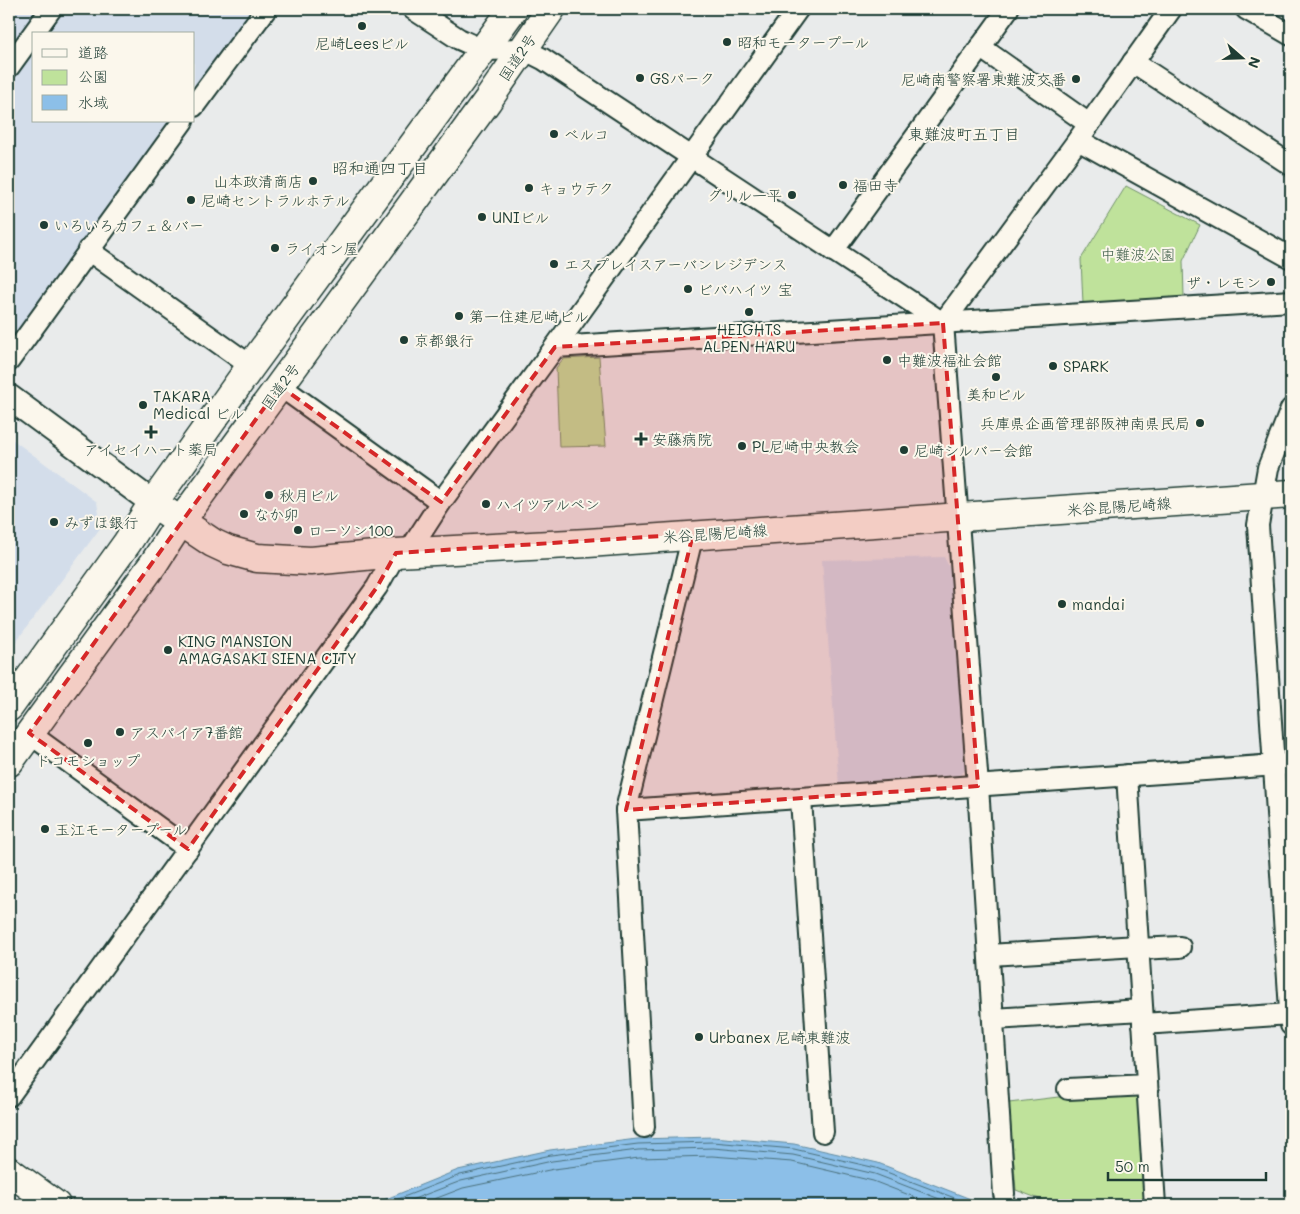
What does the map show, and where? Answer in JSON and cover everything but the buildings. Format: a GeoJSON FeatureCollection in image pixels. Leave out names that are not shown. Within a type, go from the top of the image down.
{"type":"FeatureCollection","features":[{"type":"Feature","properties":{"kind":"main road","name":"国道2号"},"geometry":{"type":"LineString","coordinates":[[9,707],[127,544],[153,503],[251,366],[513,9]]}},
{"type":"Feature","properties":{"kind":"main road","name":"国道2号"},"geometry":{"type":"LineString","coordinates":[[9,762],[154,563],[181,521],[488,100],[522,48],[551,9]]}},
{"type":"Feature","properties":{"kind":"main road","name":"米谷昆陽尼崎線"},"geometry":{"type":"LineString","coordinates":[[153,503],[213,543],[228,550],[257,558],[311,561],[402,553],[588,543],[693,534],[1291,494]]}},
{"type":"Feature","properties":{"kind":"main road"},"geometry":{"type":"LineString","coordinates":[[9,1171],[56,1205]]}},
{"type":"Feature","properties":{"kind":"street"},"geometry":{"type":"LineString","coordinates":[[34,32],[51,9]]}},
{"type":"Feature","properties":{"kind":"street"},"geometry":{"type":"LineString","coordinates":[[195,105],[266,9]]}},
{"type":"Feature","properties":{"kind":"street"},"geometry":{"type":"LineString","coordinates":[[413,9],[459,39],[483,50],[522,48],[543,59],[943,323]]}},
{"type":"Feature","properties":{"kind":"street"},"geometry":{"type":"LineString","coordinates":[[9,1096],[402,553],[555,347],[798,9]]}},
{"type":"Feature","properties":{"kind":"street"},"geometry":{"type":"LineString","coordinates":[[833,251],[1008,9]]}},
{"type":"Feature","properties":{"kind":"street"},"geometry":{"type":"LineString","coordinates":[[1004,1194],[962,548],[957,517],[943,323],[1171,9]]}},
{"type":"Feature","properties":{"kind":"street"},"geometry":{"type":"LineString","coordinates":[[1246,9],[1291,35]]}},
{"type":"Feature","properties":{"kind":"street"},"geometry":{"type":"LineString","coordinates":[[9,67],[32,35]]}},
{"type":"Feature","properties":{"kind":"street"},"geometry":{"type":"LineString","coordinates":[[980,47],[1083,132],[1291,258]]}},
{"type":"Feature","properties":{"kind":"street"},"geometry":{"type":"LineString","coordinates":[[1133,62],[1291,165]]}},
{"type":"Feature","properties":{"kind":"street"},"geometry":{"type":"LineString","coordinates":[[9,360],[182,122]]}},
{"type":"Feature","properties":{"kind":"street"},"geometry":{"type":"LineString","coordinates":[[88,250],[251,366]]}},
{"type":"Feature","properties":{"kind":"street"},"geometry":{"type":"LineString","coordinates":[[555,347],[1291,301]]}},
{"type":"Feature","properties":{"kind":"street"},"geometry":{"type":"LineString","coordinates":[[280,386],[441,502]]}},
{"type":"Feature","properties":{"kind":"street"},"geometry":{"type":"LineString","coordinates":[[9,397],[153,503]]}},
{"type":"Feature","properties":{"kind":"street"},"geometry":{"type":"LineString","coordinates":[[993,1019],[1291,1018],[1282,765],[1258,525],[1268,468],[1291,409]]}},
{"type":"Feature","properties":{"kind":"street"},"geometry":{"type":"LineString","coordinates":[[644,1127],[626,810],[693,534]]}},
{"type":"Feature","properties":{"kind":"street"},"geometry":{"type":"LineString","coordinates":[[29,733],[188,848]]}},
{"type":"Feature","properties":{"kind":"street"},"geometry":{"type":"LineString","coordinates":[[626,810],[1282,765]]}},
{"type":"Feature","properties":{"kind":"street"},"geometry":{"type":"LineString","coordinates":[[1127,775],[1155,1205]]}},
{"type":"Feature","properties":{"kind":"street"},"geometry":{"type":"LineString","coordinates":[[801,799],[823,1132]]}},
{"type":"Feature","properties":{"kind":"street"},"geometry":{"type":"LineString","coordinates":[[989,955],[1180,947]]}},
{"type":"Feature","properties":{"kind":"street"},"geometry":{"type":"LineString","coordinates":[[1068,1089],[1147,1085]]}},
{"type":"Feature","properties":{"kind":"highlighted area"},"geometry":{"type":"Polygon","coordinates":[[[943,323],[978,786],[626,810],[693,534],[396,553],[377,587],[188,849],[29,733],[280,386],[441,502],[555,347],[943,323]]]}},
{"type":"Feature","properties":{"kind":"shaded area"},"geometry":{"type":"Polygon","coordinates":[[[9,9],[254,9],[195,92],[195,32],[32,32],[32,122],[172,122],[9,350],[9,9]]]}},
{"type":"Feature","properties":{"kind":"shaded area"},"geometry":{"type":"Polygon","coordinates":[[[9,437],[97,502],[101,527],[9,651],[9,437]]]}},
{"type":"Feature","properties":{"kind":"shaded area"},"geometry":{"type":"Polygon","coordinates":[[[944,557],[954,576],[966,769],[958,778],[839,786],[822,560],[944,557]]]}},
{"type":"Feature","properties":{"kind":"green space","name":"中難波公園"},"geometry":{"type":"Polygon","coordinates":[[[1126,186],[1200,225],[1183,261],[1184,297],[1083,304],[1081,259],[1126,186]]]}},
{"type":"Feature","properties":{"kind":"green space"},"geometry":{"type":"Polygon","coordinates":[[[599,357],[606,446],[559,447],[556,368],[563,359],[599,357]]]}},
{"type":"Feature","properties":{"kind":"green space"},"geometry":{"type":"Polygon","coordinates":[[[1141,1087],[1150,1205],[1055,1205],[1016,1190],[1009,1103],[1141,1087]]]}},
{"type":"Feature","properties":{"kind":"water"},"geometry":{"type":"Polygon","coordinates":[[[713,1137],[794,1144],[878,1163],[986,1205],[371,1205],[458,1170],[550,1150],[637,1139],[713,1137]]]}},
{"type":"Feature","properties":{"kind":"place","name":"尼崎Leesビル"},"geometry":{"type":"Point","coordinates":[362,26]}},
{"type":"Feature","properties":{"kind":"place","name":"昭和モータープール"},"geometry":{"type":"Point","coordinates":[727,42]}},
{"type":"Feature","properties":{"kind":"place","name":"GSパーク"},"geometry":{"type":"Point","coordinates":[640,78]}},
{"type":"Feature","properties":{"kind":"place","name":"尼崎南警察署東難波交番"},"geometry":{"type":"Point","coordinates":[1076,79]}},
{"type":"Feature","properties":{"kind":"place","name":"ベルコ"},"geometry":{"type":"Point","coordinates":[554,134]}},
{"type":"Feature","properties":{"kind":"place","name":"山本政清商店"},"geometry":{"type":"Point","coordinates":[313,181]}},
{"type":"Feature","properties":{"kind":"place","name":"福田寺"},"geometry":{"type":"Point","coordinates":[843,185]}},
{"type":"Feature","properties":{"kind":"place","name":"キョウテク"},"geometry":{"type":"Point","coordinates":[529,188]}},
{"type":"Feature","properties":{"kind":"place","name":"グリル一平"},"geometry":{"type":"Point","coordinates":[792,195]}},
{"type":"Feature","properties":{"kind":"place","name":"尼崎セントラルホテル"},"geometry":{"type":"Point","coordinates":[191,200]}},
{"type":"Feature","properties":{"kind":"place","name":"UNIビル"},"geometry":{"type":"Point","coordinates":[482,217]}},
{"type":"Feature","properties":{"kind":"place","name":"いろいろカフェ＆バー"},"geometry":{"type":"Point","coordinates":[44,225]}},
{"type":"Feature","properties":{"kind":"place","name":"ライオン屋"},"geometry":{"type":"Point","coordinates":[275,248]}},
{"type":"Feature","properties":{"kind":"place","name":"エスプレイスアーバンレジデンス"},"geometry":{"type":"Point","coordinates":[554,264]}},
{"type":"Feature","properties":{"kind":"place","name":"ザ・レモン"},"geometry":{"type":"Point","coordinates":[1271,282]}},
{"type":"Feature","properties":{"kind":"place","name":"ビバハイツ 宝"},"geometry":{"type":"Point","coordinates":[688,289]}},
{"type":"Feature","properties":{"kind":"place","name":"HEIGHTS ALPEN HARU"},"geometry":{"type":"Point","coordinates":[749,312]}},
{"type":"Feature","properties":{"kind":"place","name":"第一住建尼崎ビル"},"geometry":{"type":"Point","coordinates":[459,316]}},
{"type":"Feature","properties":{"kind":"place","name":"京都銀行"},"geometry":{"type":"Point","coordinates":[404,340]}},
{"type":"Feature","properties":{"kind":"place","name":"中難波福祉会館"},"geometry":{"type":"Point","coordinates":[887,360]}},
{"type":"Feature","properties":{"kind":"place","name":"SPARK"},"geometry":{"type":"Point","coordinates":[1053,366]}},
{"type":"Feature","properties":{"kind":"place","name":"美和ビル"},"geometry":{"type":"Point","coordinates":[996,377]}},
{"type":"Feature","properties":{"kind":"place","name":"TAKARA Medical ビル"},"geometry":{"type":"Point","coordinates":[143,405]}},
{"type":"Feature","properties":{"kind":"place","name":"兵庫県企画管理部阪神南県民局"},"geometry":{"type":"Point","coordinates":[1200,423]}},
{"type":"Feature","properties":{"kind":"place","name":"アイセイハート薬局"},"geometry":{"type":"Point","coordinates":[151,432]}},
{"type":"Feature","properties":{"kind":"place","name":"安藤病院"},"geometry":{"type":"Point","coordinates":[641,439]}},
{"type":"Feature","properties":{"kind":"place","name":"PL尼崎中央教会"},"geometry":{"type":"Point","coordinates":[742,446]}},
{"type":"Feature","properties":{"kind":"place","name":"尼崎シルバー会館"},"geometry":{"type":"Point","coordinates":[904,450]}},
{"type":"Feature","properties":{"kind":"place","name":"秋月ビル"},"geometry":{"type":"Point","coordinates":[269,495]}},
{"type":"Feature","properties":{"kind":"place","name":"ハイツアルペン"},"geometry":{"type":"Point","coordinates":[486,504]}},
{"type":"Feature","properties":{"kind":"place","name":"なか卯"},"geometry":{"type":"Point","coordinates":[244,514]}},
{"type":"Feature","properties":{"kind":"place","name":"みずほ銀行"},"geometry":{"type":"Point","coordinates":[54,522]}},
{"type":"Feature","properties":{"kind":"place","name":"ローソン100"},"geometry":{"type":"Point","coordinates":[298,530]}},
{"type":"Feature","properties":{"kind":"place","name":"mandai"},"geometry":{"type":"Point","coordinates":[1062,604]}},
{"type":"Feature","properties":{"kind":"place","name":"KING MANSION AMAGASAKI SIENA CITY"},"geometry":{"type":"Point","coordinates":[168,650]}},
{"type":"Feature","properties":{"kind":"place","name":"アスパイア7番館"},"geometry":{"type":"Point","coordinates":[120,732]}},
{"type":"Feature","properties":{"kind":"place","name":"ドコモショップ"},"geometry":{"type":"Point","coordinates":[88,743]}},
{"type":"Feature","properties":{"kind":"place","name":"玉江モータープール"},"geometry":{"type":"Point","coordinates":[45,829]}},
{"type":"Feature","properties":{"kind":"place","name":"Urbanex 尼崎東難波"},"geometry":{"type":"Point","coordinates":[699,1037]}},
{"type":"Feature","properties":{"kind":"district","name":"東難波町五丁目"},"geometry":{"type":"Point","coordinates":[964,133]}},
{"type":"Feature","properties":{"kind":"district","name":"昭和通四丁目"},"geometry":{"type":"Point","coordinates":[380,167]}}]}
